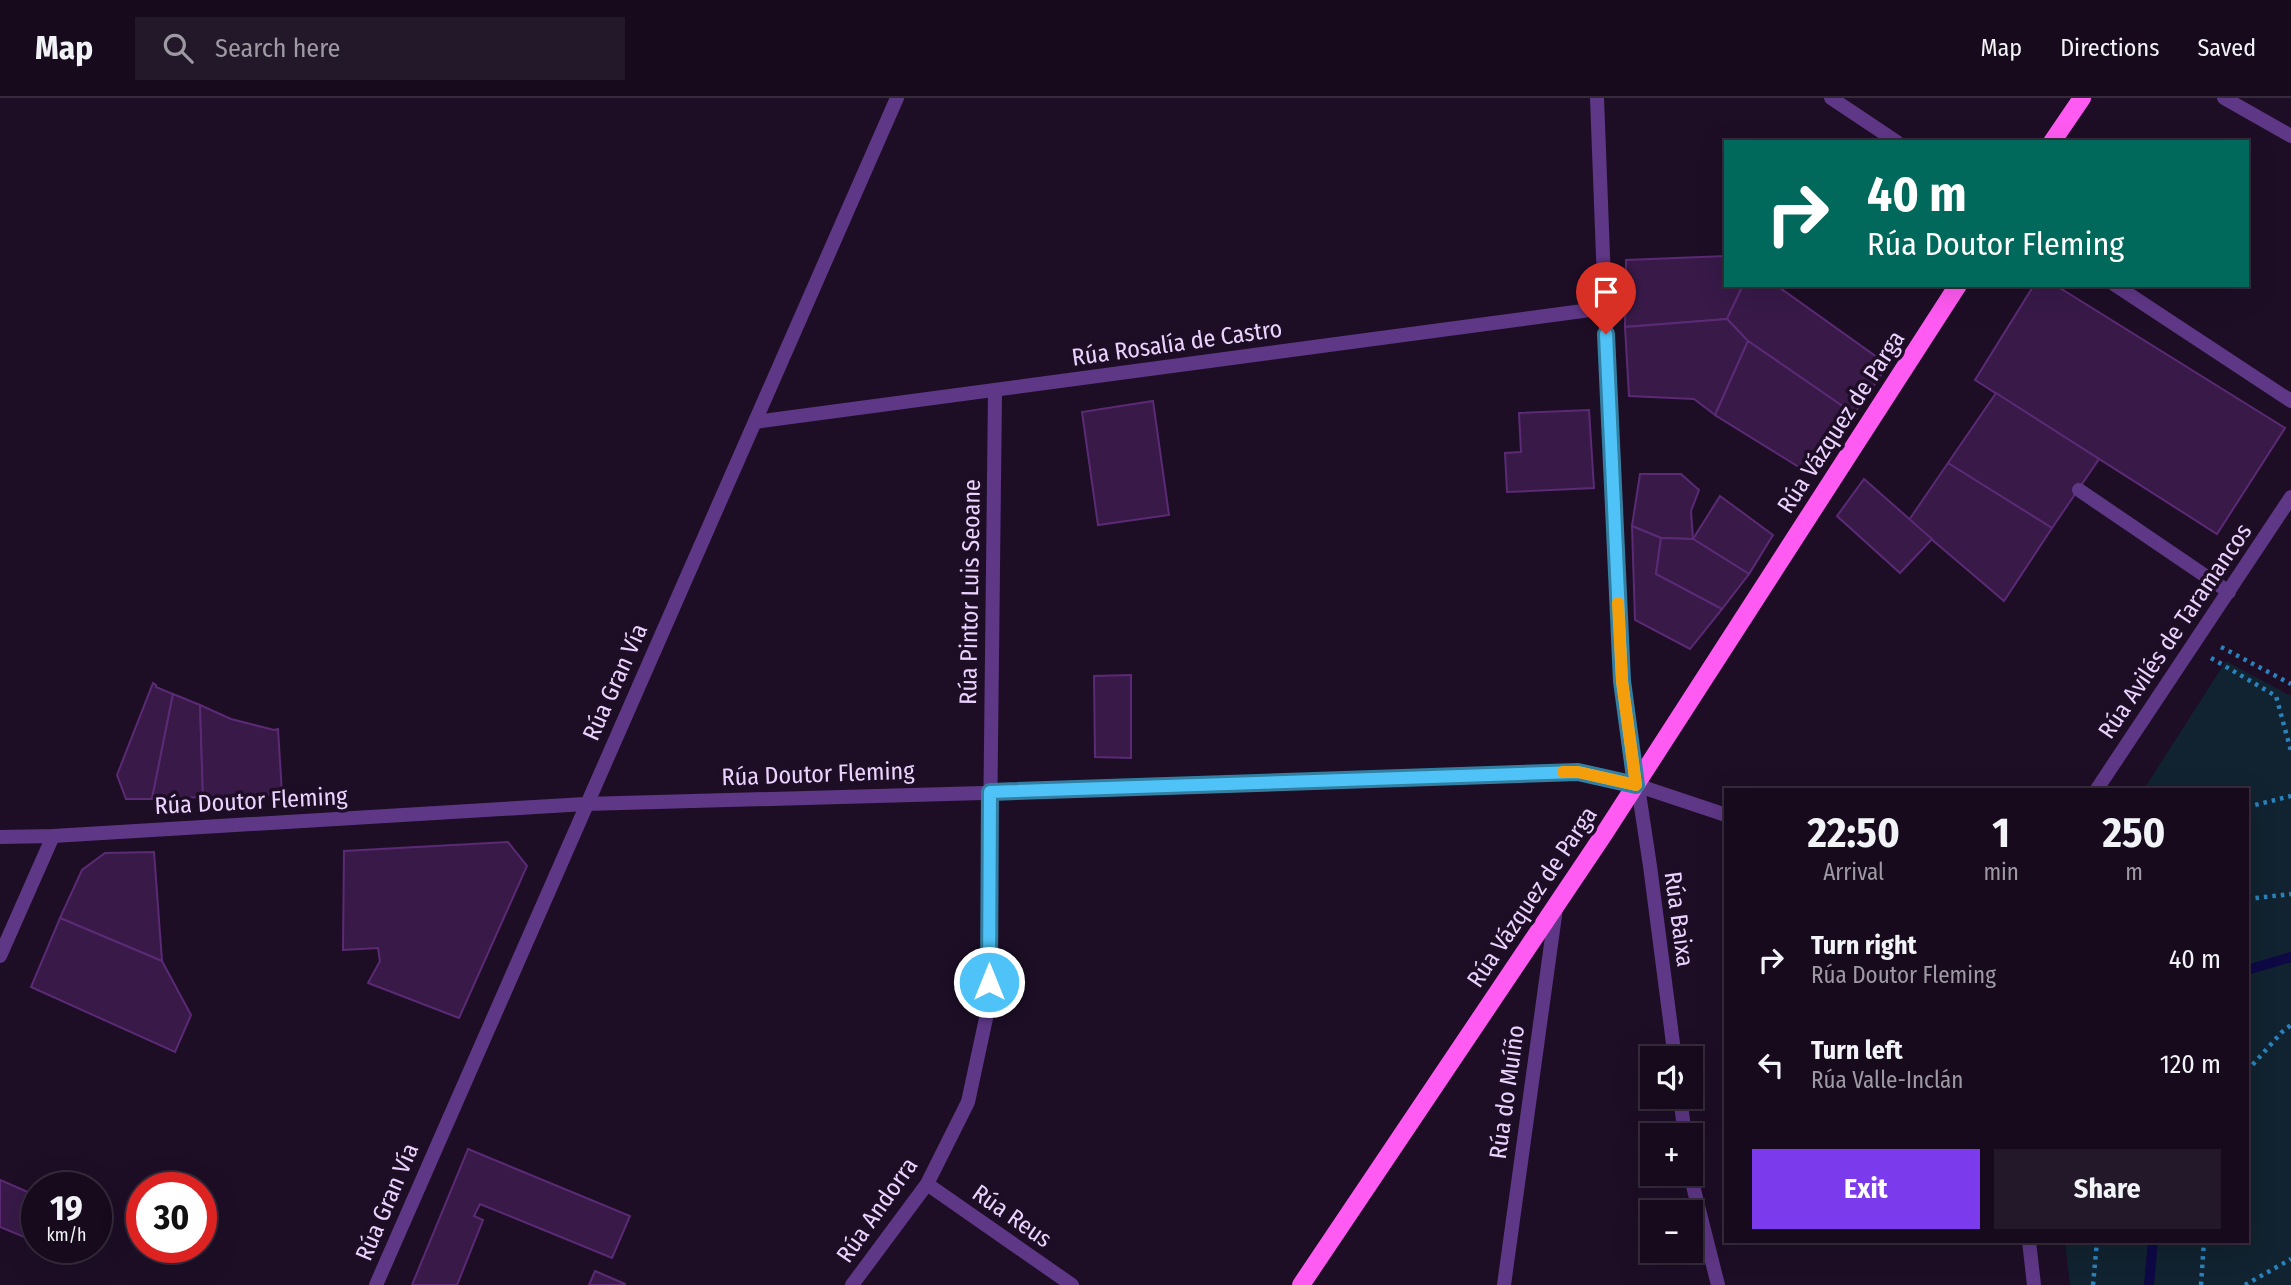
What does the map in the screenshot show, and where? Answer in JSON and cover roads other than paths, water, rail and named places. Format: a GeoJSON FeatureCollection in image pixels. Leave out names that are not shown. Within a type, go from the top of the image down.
{"type":"FeatureCollection","features":[{"type":"Feature","properties":{"kind":"main road"},"geometry":{"type":"LineString","coordinates":[[2053,140],[2081,98]]}},
{"type":"Feature","properties":{"kind":"main road","name":"Rúa Vázquez de Parga"},"geometry":{"type":"LineString","coordinates":[[1301,1285],[1636,785],[1957,287]]}},
{"type":"Feature","properties":{"kind":"street","name":"Rúa Gran Vía"},"geometry":{"type":"LineString","coordinates":[[376,1285],[897,98]]}},
{"type":"Feature","properties":{"kind":"street","name":"Rúa Baixa"},"geometry":{"type":"LineString","coordinates":[[1597,98],[1622,681],[1673,1046]]}},
{"type":"Feature","properties":{"kind":"street"},"geometry":{"type":"LineString","coordinates":[[1831,98],[1894,140]]}},
{"type":"Feature","properties":{"kind":"street"},"geometry":{"type":"LineString","coordinates":[[2224,98],[2291,136]]}},
{"type":"Feature","properties":{"kind":"street"},"geometry":{"type":"LineString","coordinates":[[2118,287],[2291,401]]}},
{"type":"Feature","properties":{"kind":"street","name":"Rúa Rosalía de Castro"},"geometry":{"type":"LineString","coordinates":[[755,422],[1605,308]]}},
{"type":"Feature","properties":{"kind":"street","name":"Rúa Pintor Luis Seoane"},"geometry":{"type":"LineString","coordinates":[[990,792],[995,391]]}},
{"type":"Feature","properties":{"kind":"street"},"geometry":{"type":"LineString","coordinates":[[2079,490],[2229,592]]}},
{"type":"Feature","properties":{"kind":"street","name":"Rúa Avilés de Taramancos"},"geometry":{"type":"LineString","coordinates":[[2098,788],[2291,498]]}},
{"type":"Feature","properties":{"kind":"street","name":"Rúa Doutor Fleming"},"geometry":{"type":"LineString","coordinates":[[0,837],[586,804],[1578,772],[1636,785],[1724,814]]}},
{"type":"Feature","properties":{"kind":"street","name":"Rúa Andorra"},"geometry":{"type":"LineString","coordinates":[[852,1285],[927,1184],[968,1102],[988,1009],[990,792]]}},
{"type":"Feature","properties":{"kind":"street"},"geometry":{"type":"LineString","coordinates":[[0,956],[54,836]]}},
{"type":"Feature","properties":{"kind":"street","name":"Rúa do Muíño"},"geometry":{"type":"LineString","coordinates":[[1504,1285],[1556,905]]}},
{"type":"Feature","properties":{"kind":"street","name":"Rúa Reus"},"geometry":{"type":"LineString","coordinates":[[927,1184],[1072,1285]]}},
{"type":"Feature","properties":{"kind":"street"},"geometry":{"type":"LineString","coordinates":[[1693,1186],[1718,1285]]}},
{"type":"Feature","properties":{"kind":"street"},"geometry":{"type":"LineString","coordinates":[[2029,1243],[2034,1285]]}},
{"type":"Feature","properties":{"kind":"waterway"},"geometry":{"type":"LineString","coordinates":[[2249,969],[2291,957]]}},
{"type":"Feature","properties":{"kind":"waterway"},"geometry":{"type":"LineString","coordinates":[[2149,1285],[2153,1243]]}}]}
